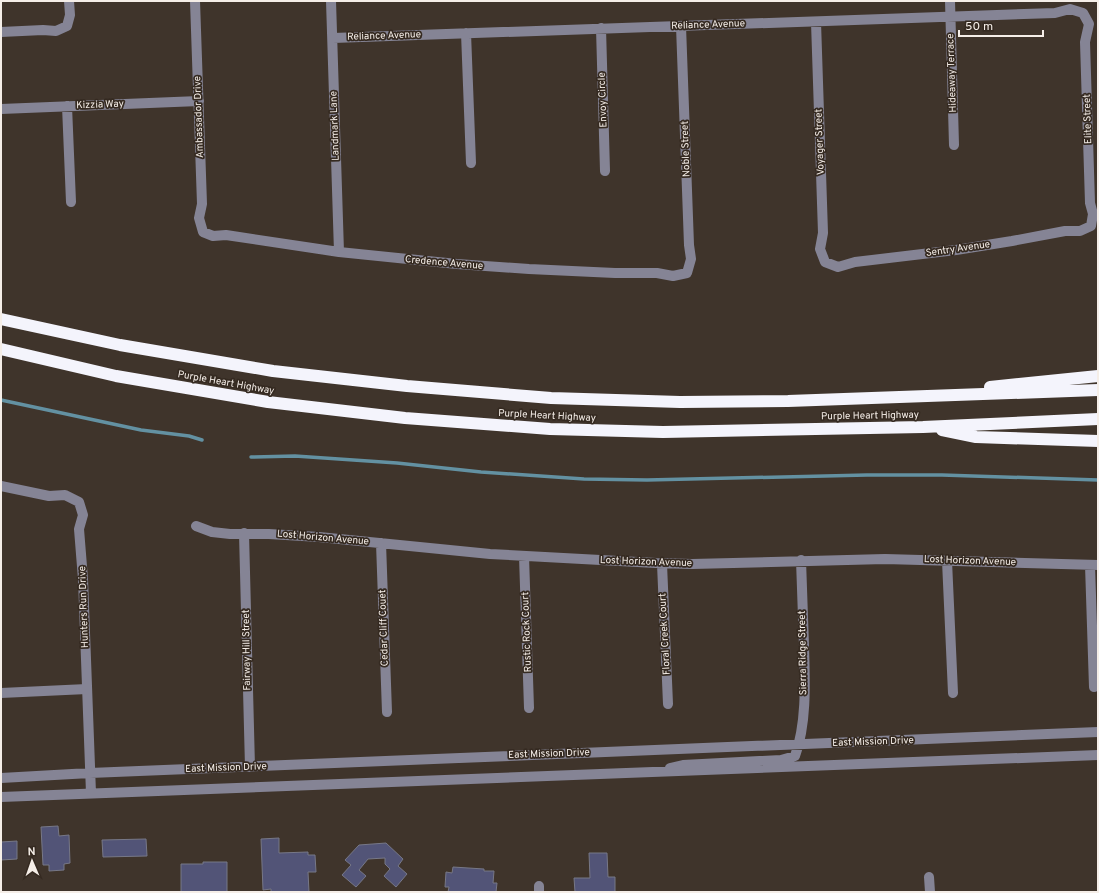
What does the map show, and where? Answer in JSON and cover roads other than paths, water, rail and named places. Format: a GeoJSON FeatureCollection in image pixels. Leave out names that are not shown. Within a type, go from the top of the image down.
{"type":"FeatureCollection","features":[{"type":"Feature","properties":{"kind":"highway","name":"Purple Heart Highway"},"geometry":{"type":"LineString","coordinates":[[1,319],[120,345],[273,371],[408,386],[551,398],[672,402],[788,402],[1098,390]]}},
{"type":"Feature","properties":{"kind":"highway","name":"Purple Heart Highway"},"geometry":{"type":"LineString","coordinates":[[1,349],[116,376],[268,402],[405,418],[550,430],[664,432],[924,427],[1098,419]]}},
{"type":"Feature","properties":{"kind":"highway"},"geometry":{"type":"LineString","coordinates":[[868,399],[1098,376]]}},
{"type":"Feature","properties":{"kind":"highway"},"geometry":{"type":"LineString","coordinates":[[924,427],[976,437],[1098,441]]}},
{"type":"Feature","properties":{"kind":"street"},"geometry":{"type":"LineString","coordinates":[[1,32],[43,30],[56,31],[67,26],[70,16],[68,1]]}},
{"type":"Feature","properties":{"kind":"street","name":"Ambassador Drive"},"geometry":{"type":"LineString","coordinates":[[195,1],[202,204],[199,218],[203,232]]}},
{"type":"Feature","properties":{"kind":"street","name":"Landmark Lane"},"geometry":{"type":"LineString","coordinates":[[331,1],[339,252]]}},
{"type":"Feature","properties":{"kind":"street","name":"Hideaway Terrace"},"geometry":{"type":"LineString","coordinates":[[950,1],[954,145]]}},
{"type":"Feature","properties":{"kind":"street","name":"Reliance Avenue"},"geometry":{"type":"LineString","coordinates":[[333,38],[1055,13],[1070,9],[1083,13]]}},
{"type":"Feature","properties":{"kind":"street","name":"Elite Street"},"geometry":{"type":"LineString","coordinates":[[1083,13],[1089,24],[1085,42],[1090,203],[1093,214],[1091,226]]}},
{"type":"Feature","properties":{"kind":"street","name":"Voyager Street"},"geometry":{"type":"LineString","coordinates":[[816,22],[823,233],[820,249],[824,262]]}},
{"type":"Feature","properties":{"kind":"street","name":"Noble Street"},"geometry":{"type":"LineString","coordinates":[[681,26],[689,245],[691,259],[687,272]]}},
{"type":"Feature","properties":{"kind":"street","name":"Envoy Circle"},"geometry":{"type":"LineString","coordinates":[[600,28],[605,171]]}},
{"type":"Feature","properties":{"kind":"street"},"geometry":{"type":"LineString","coordinates":[[466,33],[471,163]]}},
{"type":"Feature","properties":{"kind":"street","name":"Kizzia Way"},"geometry":{"type":"LineString","coordinates":[[1,109],[199,101]]}},
{"type":"Feature","properties":{"kind":"street"},"geometry":{"type":"LineString","coordinates":[[68,106],[70,202]]}},
{"type":"Feature","properties":{"kind":"street","name":"Sentry Avenue"},"geometry":{"type":"LineString","coordinates":[[824,262],[838,267],[854,262],[956,250],[1012,241],[1065,230],[1080,231],[1091,226]]}},
{"type":"Feature","properties":{"kind":"street","name":"Credence Avenue"},"geometry":{"type":"LineString","coordinates":[[203,232],[213,236],[226,235],[339,252],[457,264],[615,273],[657,273],[673,276],[687,272]]}},
{"type":"Feature","properties":{"kind":"street","name":"Hunters Run Drive"},"geometry":{"type":"LineString","coordinates":[[1,486],[49,496],[65,495],[79,502],[82,515],[79,529],[83,579],[91,793]]}},
{"type":"Feature","properties":{"kind":"street","name":"Lost Horizon Avenue"},"geometry":{"type":"LineString","coordinates":[[196,526],[212,532],[230,534],[269,534],[490,554],[662,564],[885,559],[1094,565]]}},
{"type":"Feature","properties":{"kind":"street","name":"Fairway Hill Street"},"geometry":{"type":"LineString","coordinates":[[244,533],[250,767]]}},
{"type":"Feature","properties":{"kind":"street","name":"Cedar Cliff Couet"},"geometry":{"type":"LineString","coordinates":[[381,543],[387,712]]}},
{"type":"Feature","properties":{"kind":"street","name":"Rustic Rock Court"},"geometry":{"type":"LineString","coordinates":[[524,556],[529,708]]}},
{"type":"Feature","properties":{"kind":"street","name":"Sierra Ridge Street"},"geometry":{"type":"LineString","coordinates":[[799,745],[804,710],[805,677],[801,560]]}},
{"type":"Feature","properties":{"kind":"street"},"geometry":{"type":"LineString","coordinates":[[947,561],[953,693]]}},
{"type":"Feature","properties":{"kind":"street","name":"Floral Creek Court"},"geometry":{"type":"LineString","coordinates":[[662,564],[668,704]]}},
{"type":"Feature","properties":{"kind":"street"},"geometry":{"type":"LineString","coordinates":[[1094,565],[1094,687]]}},
{"type":"Feature","properties":{"kind":"street"},"geometry":{"type":"LineString","coordinates":[[1,693],[87,689]]}},
{"type":"Feature","properties":{"kind":"street","name":"East Mission Drive"},"geometry":{"type":"LineString","coordinates":[[1,778],[90,773],[1098,732]]}},
{"type":"Feature","properties":{"kind":"street"},"geometry":{"type":"LineString","coordinates":[[655,773],[683,764],[781,760],[795,756],[799,745]]}},
{"type":"Feature","properties":{"kind":"street","name":"East Mission Drive"},"geometry":{"type":"LineString","coordinates":[[1,797],[1098,755]]}},
{"type":"Feature","properties":{"kind":"street"},"geometry":{"type":"LineString","coordinates":[[929,877],[930,892]]}},
{"type":"Feature","properties":{"kind":"waterway"},"geometry":{"type":"LineString","coordinates":[[1,400],[141,430],[189,436],[202,440]]}},
{"type":"Feature","properties":{"kind":"waterway"},"geometry":{"type":"LineString","coordinates":[[251,457],[295,456],[584,479],[647,480],[867,475],[942,475],[1098,480]]}}]}
